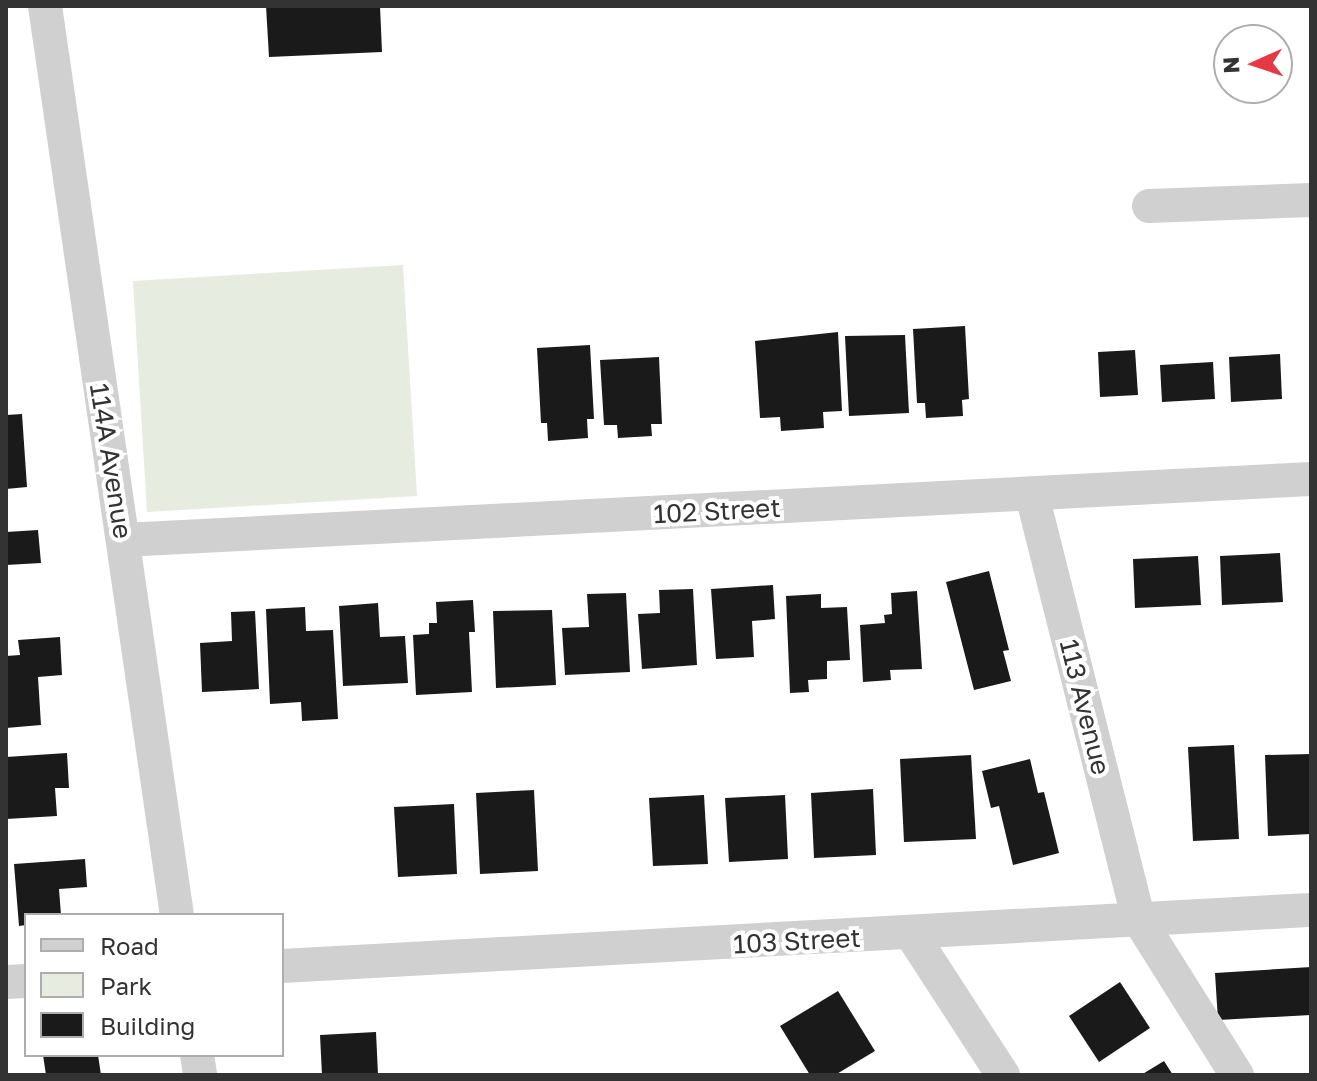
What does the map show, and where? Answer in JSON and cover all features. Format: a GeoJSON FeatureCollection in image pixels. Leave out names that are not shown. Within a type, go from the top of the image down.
{"type":"FeatureCollection","features":[{"type":"Feature","properties":{"kind":"street","name":"114A Avenue"},"geometry":{"type":"LineString","coordinates":[[45,6],[177,913]]}},
{"type":"Feature","properties":{"kind":"street"},"geometry":{"type":"LineString","coordinates":[[1149,206],[1311,200]]}},
{"type":"Feature","properties":{"kind":"street","name":"102 Street"},"geometry":{"type":"LineString","coordinates":[[123,540],[1311,479]]}},
{"type":"Feature","properties":{"kind":"street","name":"113 Avenue"},"geometry":{"type":"LineString","coordinates":[[1032,495],[1138,918],[1237,1075]]}},
{"type":"Feature","properties":{"kind":"street","name":"103 Street"},"geometry":{"type":"LineString","coordinates":[[284,966],[912,935],[1138,918],[1311,910]]}},
{"type":"Feature","properties":{"kind":"street"},"geometry":{"type":"LineString","coordinates":[[912,935],[1003,1075]]}},
{"type":"Feature","properties":{"kind":"green space"},"geometry":{"type":"Polygon","coordinates":[[[403,265],[417,496],[147,512],[133,281],[403,265]]]}},
{"type":"Feature","properties":{"kind":"building"},"geometry":{"type":"Polygon","coordinates":[[[266,6],[380,6],[382,52],[269,57],[266,6]]]}},
{"type":"Feature","properties":{"kind":"building"},"geometry":{"type":"Polygon","coordinates":[[[965,326],[969,399],[962,400],[963,416],[926,418],[925,403],[917,403],[913,329],[965,326]]]}},
{"type":"Feature","properties":{"kind":"building"},"geometry":{"type":"Polygon","coordinates":[[[838,332],[842,411],[823,412],[824,428],[781,431],[780,417],[760,418],[755,341],[838,332]]]}},
{"type":"Feature","properties":{"kind":"building"},"geometry":{"type":"Polygon","coordinates":[[[905,335],[909,413],[849,416],[845,336],[905,335]]]}},
{"type":"Feature","properties":{"kind":"building"},"geometry":{"type":"Polygon","coordinates":[[[590,345],[594,419],[587,419],[588,438],[548,441],[547,423],[541,423],[537,348],[590,345]]]}},
{"type":"Feature","properties":{"kind":"building"},"geometry":{"type":"Polygon","coordinates":[[[1135,350],[1138,395],[1100,397],[1098,352],[1135,350]]]}},
{"type":"Feature","properties":{"kind":"building"},"geometry":{"type":"Polygon","coordinates":[[[1280,354],[1282,399],[1231,402],[1229,357],[1280,354]]]}},
{"type":"Feature","properties":{"kind":"building"},"geometry":{"type":"Polygon","coordinates":[[[659,357],[662,424],[651,424],[652,436],[618,438],[617,425],[604,425],[600,360],[659,357]]]}},
{"type":"Feature","properties":{"kind":"building"},"geometry":{"type":"Polygon","coordinates":[[[1213,362],[1215,399],[1162,402],[1160,365],[1213,362]]]}},
{"type":"Feature","properties":{"kind":"building"},"geometry":{"type":"Polygon","coordinates":[[[22,414],[27,487],[6,489],[6,415],[22,414]]]}},
{"type":"Feature","properties":{"kind":"building"},"geometry":{"type":"Polygon","coordinates":[[[38,530],[41,563],[6,565],[6,532],[38,530]]]}},
{"type":"Feature","properties":{"kind":"building"},"geometry":{"type":"Polygon","coordinates":[[[1280,553],[1283,602],[1222,605],[1220,556],[1280,553]]]}},
{"type":"Feature","properties":{"kind":"building"},"geometry":{"type":"Polygon","coordinates":[[[1198,556],[1201,605],[1135,608],[1133,559],[1198,556]]]}},
{"type":"Feature","properties":{"kind":"building"},"geometry":{"type":"Polygon","coordinates":[[[989,571],[1009,650],[1003,651],[1011,681],[974,690],[946,582],[989,571]]]}},
{"type":"Feature","properties":{"kind":"building"},"geometry":{"type":"Polygon","coordinates":[[[773,585],[775,619],[752,621],[754,657],[716,659],[711,589],[773,585]]]}},
{"type":"Feature","properties":{"kind":"building"},"geometry":{"type":"Polygon","coordinates":[[[693,589],[697,665],[642,669],[638,614],[660,613],[659,590],[693,589]]]}},
{"type":"Feature","properties":{"kind":"building"},"geometry":{"type":"Polygon","coordinates":[[[917,591],[922,669],[890,670],[891,680],[863,682],[860,625],[885,623],[884,615],[892,614],[891,593],[917,591]]]}},
{"type":"Feature","properties":{"kind":"building"},"geometry":{"type":"Polygon","coordinates":[[[626,593],[630,672],[565,675],[562,628],[589,627],[587,594],[626,593]]]}},
{"type":"Feature","properties":{"kind":"building"},"geometry":{"type":"Polygon","coordinates":[[[821,594],[821,608],[847,607],[850,660],[827,661],[827,679],[808,680],[809,692],[790,693],[786,596],[821,594]]]}},
{"type":"Feature","properties":{"kind":"building"},"geometry":{"type":"Polygon","coordinates":[[[473,600],[475,632],[469,632],[472,692],[416,695],[413,635],[429,634],[429,623],[437,623],[436,602],[473,600]]]}},
{"type":"Feature","properties":{"kind":"building"},"geometry":{"type":"Polygon","coordinates":[[[378,603],[380,637],[405,636],[408,683],[343,686],[339,606],[378,603]]]}},
{"type":"Feature","properties":{"kind":"building"},"geometry":{"type":"Polygon","coordinates":[[[305,607],[306,631],[333,630],[338,719],[302,721],[301,702],[270,704],[266,609],[305,607]]]}},
{"type":"Feature","properties":{"kind":"building"},"geometry":{"type":"Polygon","coordinates":[[[552,610],[556,685],[496,688],[493,611],[552,610]]]}},
{"type":"Feature","properties":{"kind":"building"},"geometry":{"type":"Polygon","coordinates":[[[255,611],[259,689],[202,692],[200,643],[232,641],[231,612],[255,611]]]}},
{"type":"Feature","properties":{"kind":"building"},"geometry":{"type":"Polygon","coordinates":[[[60,637],[62,675],[38,677],[41,725],[6,728],[6,656],[20,655],[18,640],[60,637]]]}},
{"type":"Feature","properties":{"kind":"building"},"geometry":{"type":"Polygon","coordinates":[[[1234,745],[1239,839],[1193,841],[1188,747],[1234,745]]]}},
{"type":"Feature","properties":{"kind":"building"},"geometry":{"type":"Polygon","coordinates":[[[67,753],[69,788],[55,788],[57,816],[6,819],[6,757],[67,753]]]}},
{"type":"Feature","properties":{"kind":"building"},"geometry":{"type":"Polygon","coordinates":[[[1311,754],[1311,834],[1268,836],[1265,755],[1311,754]]]}},
{"type":"Feature","properties":{"kind":"building"},"geometry":{"type":"Polygon","coordinates":[[[971,755],[976,839],[904,842],[900,759],[971,755]]]}},
{"type":"Feature","properties":{"kind":"building"},"geometry":{"type":"Polygon","coordinates":[[[1030,759],[1038,793],[1044,792],[1059,853],[1013,865],[999,806],[991,808],[982,771],[1030,759]]]}},
{"type":"Feature","properties":{"kind":"building"},"geometry":{"type":"Polygon","coordinates":[[[873,789],[876,855],[814,858],[811,793],[873,789]]]}},
{"type":"Feature","properties":{"kind":"building"},"geometry":{"type":"Polygon","coordinates":[[[534,790],[538,871],[480,874],[476,793],[534,790]]]}},
{"type":"Feature","properties":{"kind":"building"},"geometry":{"type":"Polygon","coordinates":[[[704,795],[708,864],[653,866],[649,798],[704,795]]]}},
{"type":"Feature","properties":{"kind":"building"},"geometry":{"type":"Polygon","coordinates":[[[785,795],[788,859],[729,862],[725,798],[785,795]]]}},
{"type":"Feature","properties":{"kind":"building"},"geometry":{"type":"Polygon","coordinates":[[[454,804],[457,874],[398,877],[394,807],[454,804]]]}},
{"type":"Feature","properties":{"kind":"building"},"geometry":{"type":"Polygon","coordinates":[[[85,859],[87,887],[59,889],[61,913],[24,913],[24,925],[19,926],[14,864],[85,859]]]}},
{"type":"Feature","properties":{"kind":"building"},"geometry":{"type":"Polygon","coordinates":[[[1311,967],[1311,1015],[1218,1020],[1215,973],[1311,967]]]}},
{"type":"Feature","properties":{"kind":"building"},"geometry":{"type":"Polygon","coordinates":[[[1120,982],[1150,1028],[1099,1062],[1069,1016],[1120,982]]]}},
{"type":"Feature","properties":{"kind":"building"},"geometry":{"type":"Polygon","coordinates":[[[838,991],[875,1051],[835,1075],[810,1075],[780,1026],[838,991]]]}},
{"type":"Feature","properties":{"kind":"building"},"geometry":{"type":"Polygon","coordinates":[[[376,1032],[378,1075],[322,1075],[320,1035],[376,1032]]]}},
{"type":"Feature","properties":{"kind":"building"},"geometry":{"type":"Polygon","coordinates":[[[43,1057],[98,1057],[101,1075],[46,1075],[43,1057]]]}},
{"type":"Feature","properties":{"kind":"building"},"geometry":{"type":"Polygon","coordinates":[[[1164,1061],[1173,1075],[1141,1075],[1164,1061]]]}}]}
